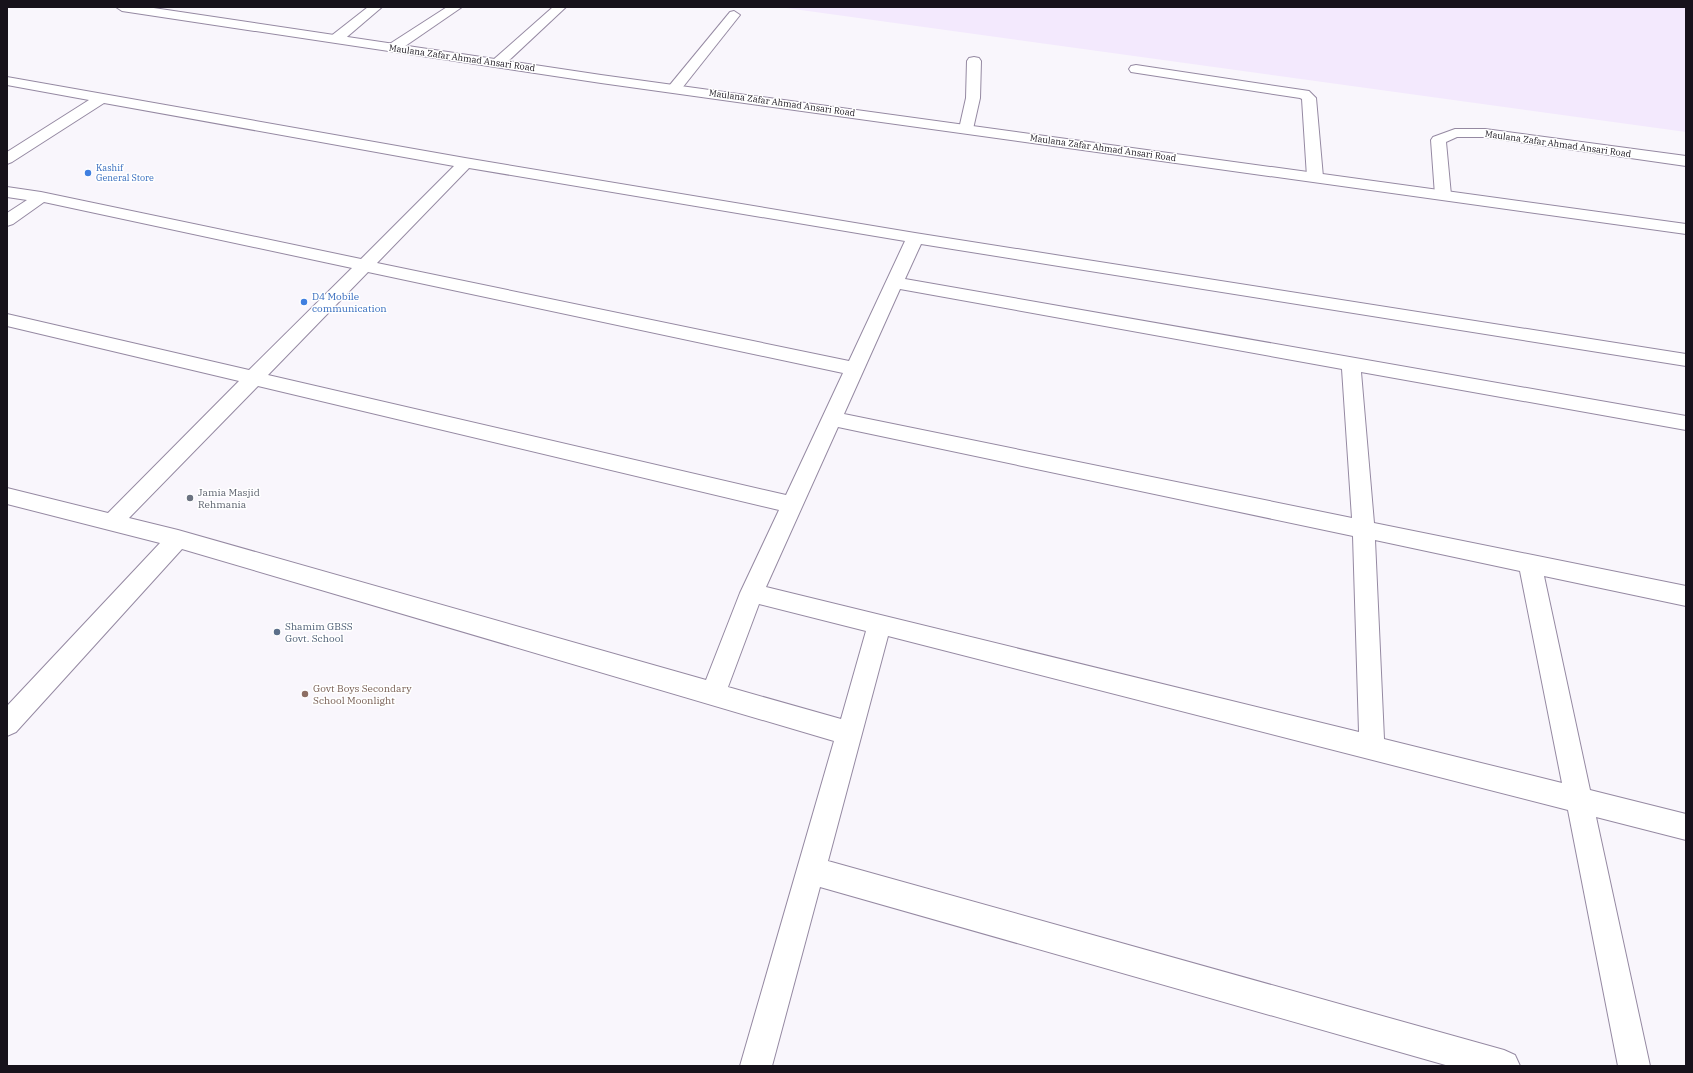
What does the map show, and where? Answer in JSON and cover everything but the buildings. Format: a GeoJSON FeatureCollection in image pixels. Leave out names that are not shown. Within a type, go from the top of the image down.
{"type":"FeatureCollection","features":[{"type":"Feature","properties":{"kind":"street","name":"Maulana Zafar Ahmad Ansari Road"},"geometry":{"type":"LineString","coordinates":[[122,7],[674,89],[966,128],[1686,230]]}},
{"type":"Feature","properties":{"kind":"street"},"geometry":{"type":"LineString","coordinates":[[336,39],[376,7]]}},
{"type":"Feature","properties":{"kind":"street"},"geometry":{"type":"LineString","coordinates":[[393,48],[456,7]]}},
{"type":"Feature","properties":{"kind":"street"},"geometry":{"type":"LineString","coordinates":[[498,63],[560,7]]}},
{"type":"Feature","properties":{"kind":"street"},"geometry":{"type":"LineString","coordinates":[[674,89],[734,14]]}},
{"type":"Feature","properties":{"kind":"street"},"geometry":{"type":"LineString","coordinates":[[966,128],[973,98],[974,61]]}},
{"type":"Feature","properties":{"kind":"street"},"geometry":{"type":"LineString","coordinates":[[1136,69],[1304,94],[1309,98],[1315,177]]}},
{"type":"Feature","properties":{"kind":"street"},"geometry":{"type":"LineString","coordinates":[[7,81],[464,163],[915,238],[1686,360]]}},
{"type":"Feature","properties":{"kind":"street"},"geometry":{"type":"LineString","coordinates":[[7,159],[102,98]]}},
{"type":"Feature","properties":{"kind":"street","name":"Maulana Zafar Ahmad Ansari Road"},"geometry":{"type":"LineString","coordinates":[[1443,195],[1438,140],[1455,133],[1485,133],[1686,161]]}},
{"type":"Feature","properties":{"kind":"street"},"geometry":{"type":"LineString","coordinates":[[112,523],[464,163]]}},
{"type":"Feature","properties":{"kind":"street"},"geometry":{"type":"LineString","coordinates":[[7,192],[364,265],[855,369]]}},
{"type":"Feature","properties":{"kind":"street"},"geometry":{"type":"LineString","coordinates":[[7,221],[41,198]]}},
{"type":"Feature","properties":{"kind":"street"},"geometry":{"type":"LineString","coordinates":[[713,694],[752,593],[915,238]]}},
{"type":"Feature","properties":{"kind":"street"},"geometry":{"type":"LineString","coordinates":[[895,283],[1351,363],[1686,424]]}},
{"type":"Feature","properties":{"kind":"street"},"geometry":{"type":"LineString","coordinates":[[7,320],[792,504]]}},
{"type":"Feature","properties":{"kind":"street"},"geometry":{"type":"LineString","coordinates":[[1351,363],[1364,529],[1372,748]]}},
{"type":"Feature","properties":{"kind":"street"},"geometry":{"type":"LineString","coordinates":[[832,419],[1686,596]]}},
{"type":"Feature","properties":{"kind":"street"},"geometry":{"type":"LineString","coordinates":[[7,496],[178,539],[849,733]]}},
{"type":"Feature","properties":{"kind":"street"},"geometry":{"type":"LineString","coordinates":[[7,724],[178,539]]}},
{"type":"Feature","properties":{"kind":"street"},"geometry":{"type":"LineString","coordinates":[[1530,564],[1634,1066]]}},
{"type":"Feature","properties":{"kind":"street"},"geometry":{"type":"LineString","coordinates":[[752,593],[1686,827]]}},
{"type":"Feature","properties":{"kind":"street"},"geometry":{"type":"LineString","coordinates":[[756,1066],[880,624]]}},
{"type":"Feature","properties":{"kind":"street"},"geometry":{"type":"LineString","coordinates":[[811,870],[1504,1066]]}},
{"type":"Feature","properties":{"kind":"shaded area"},"geometry":{"type":"Polygon","coordinates":[[[779,7],[1686,7],[1686,132],[779,7]]]}},
{"type":"Feature","properties":{"kind":"place","name":"Kashif General Store"},"geometry":{"type":"Point","coordinates":[88,173]}},
{"type":"Feature","properties":{"kind":"place","name":"D4 Mobile communication"},"geometry":{"type":"Point","coordinates":[304,302]}},
{"type":"Feature","properties":{"kind":"place","name":"Jamia Masjid Rehmania"},"geometry":{"type":"Point","coordinates":[190,498]}},
{"type":"Feature","properties":{"kind":"place","name":"Shamim GBSS Govt. School"},"geometry":{"type":"Point","coordinates":[277,632]}},
{"type":"Feature","properties":{"kind":"place","name":"Govt Boys Secondary School Moonlight"},"geometry":{"type":"Point","coordinates":[305,694]}}]}
